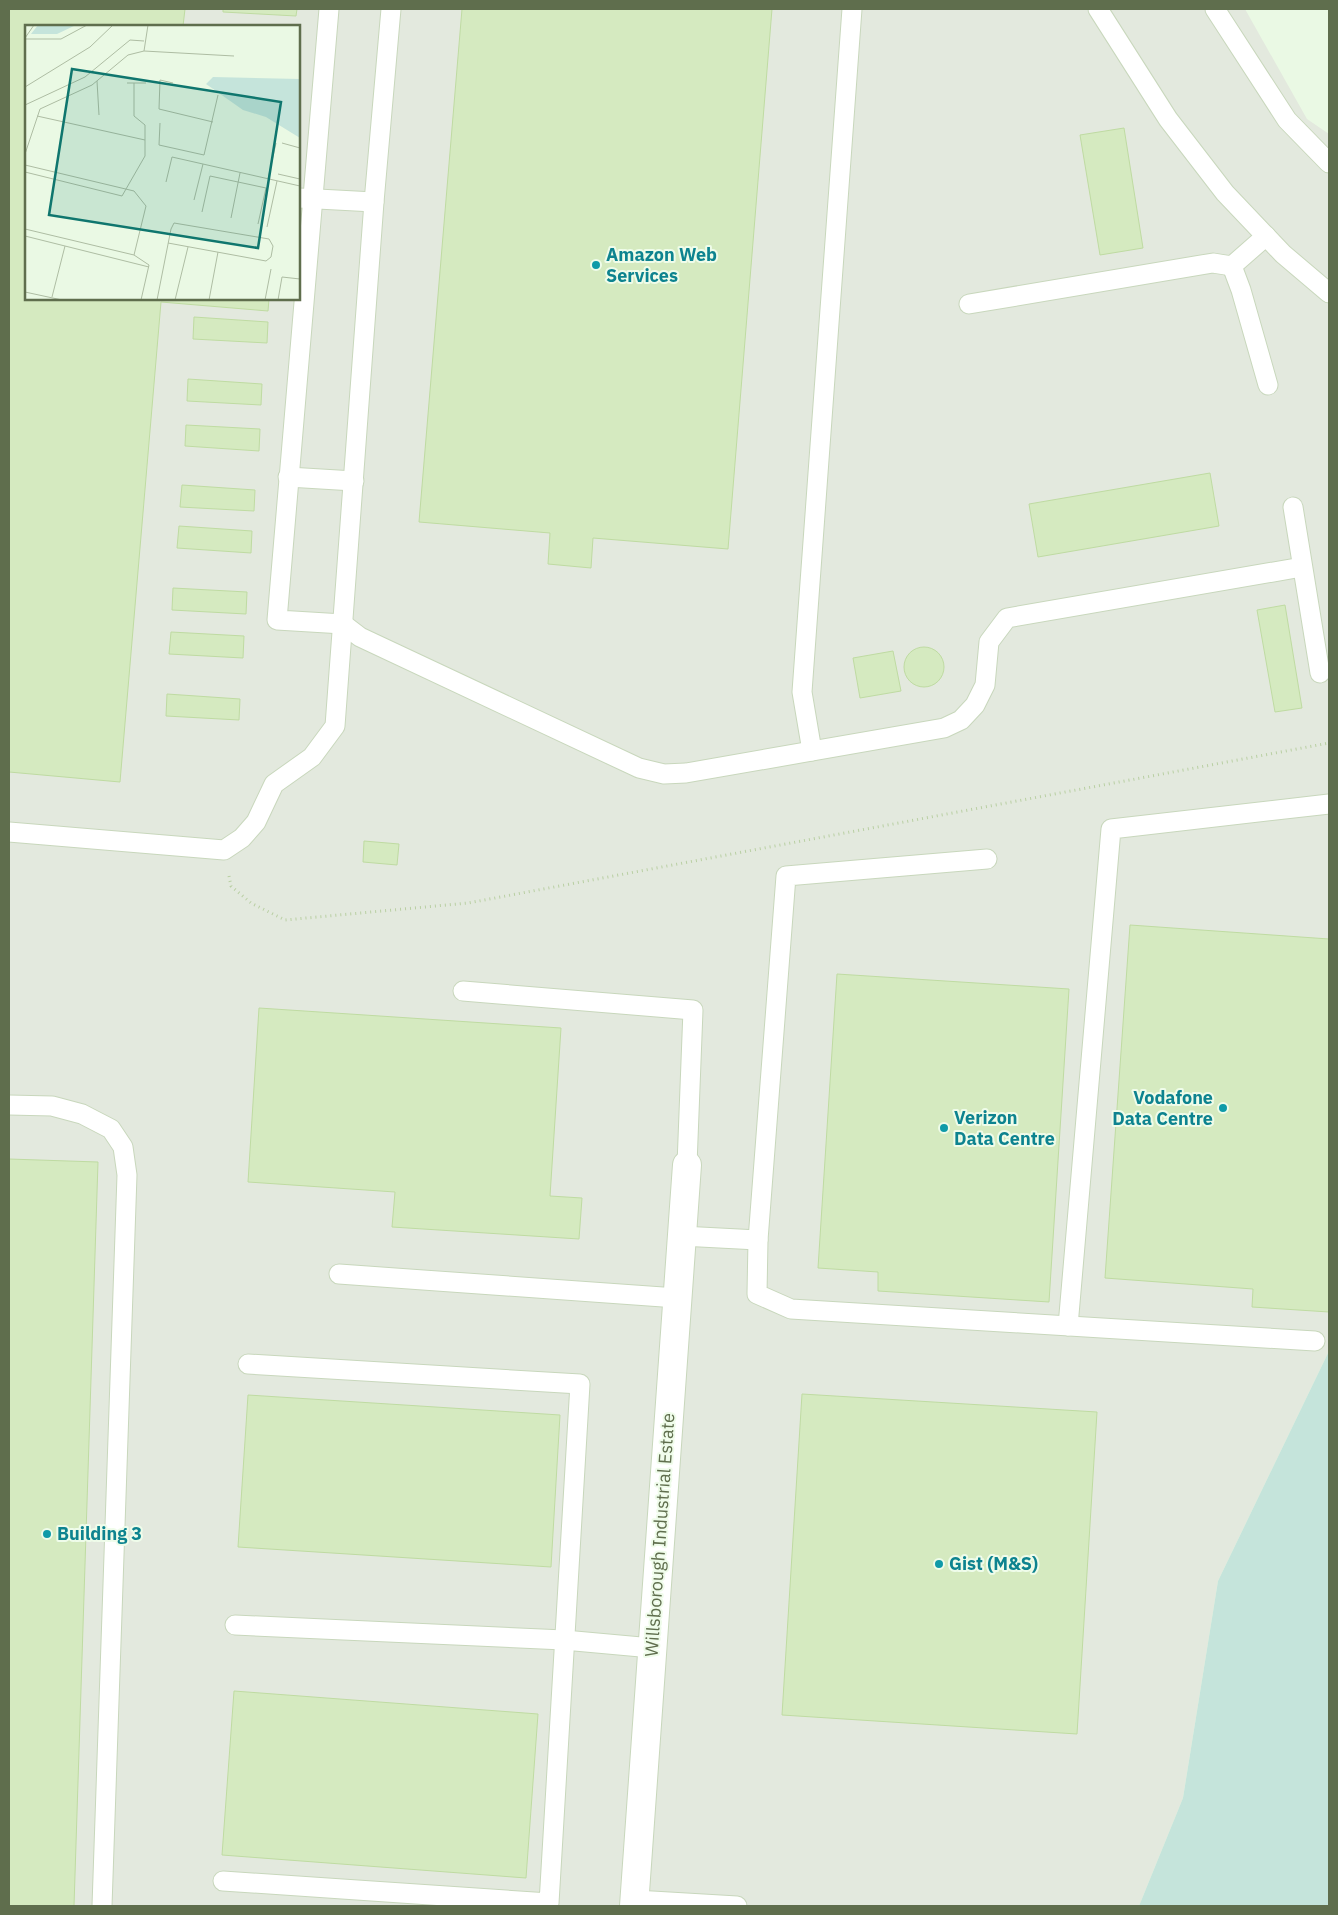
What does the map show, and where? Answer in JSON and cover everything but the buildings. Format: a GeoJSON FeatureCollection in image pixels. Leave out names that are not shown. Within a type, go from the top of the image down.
{"type":"FeatureCollection","features":[{"type":"Feature","properties":{"kind":"street","name":"Willsborough Industrial Estate"},"geometry":{"type":"LineString","coordinates":[[634,1903],[686,1165]]}},
{"type":"Feature","properties":{"kind":"lane"},"geometry":{"type":"LineString","coordinates":[[300,292],[306,199],[329,9]]}},
{"type":"Feature","properties":{"kind":"lane"},"geometry":{"type":"LineString","coordinates":[[9,832],[224,850],[242,838],[256,822],[274,784],[312,757],[335,726],[374,202],[391,9]]}},
{"type":"Feature","properties":{"kind":"lane"},"geometry":{"type":"LineString","coordinates":[[812,751],[802,692],[852,9]]}},
{"type":"Feature","properties":{"kind":"lane"},"geometry":{"type":"LineString","coordinates":[[1098,9],[1168,119],[1225,193],[1283,254],[1329,293]]}},
{"type":"Feature","properties":{"kind":"lane"},"geometry":{"type":"LineString","coordinates":[[1215,9],[1287,120],[1329,163]]}},
{"type":"Feature","properties":{"kind":"lane"},"geometry":{"type":"LineString","coordinates":[[306,199],[374,202]]}},
{"type":"Feature","properties":{"kind":"lane"},"geometry":{"type":"LineString","coordinates":[[1232,266],[1266,236]]}},
{"type":"Feature","properties":{"kind":"lane"},"geometry":{"type":"LineString","coordinates":[[969,304],[1213,263],[1232,266]]}},
{"type":"Feature","properties":{"kind":"lane"},"geometry":{"type":"LineString","coordinates":[[1232,266],[1241,290],[1268,385]]}},
{"type":"Feature","properties":{"kind":"lane"},"geometry":{"type":"LineString","coordinates":[[299,300],[277,620],[343,624],[360,637],[639,768],[664,774],[686,773],[944,728],[961,720],[975,705],[985,685],[989,642],[1007,618],[1302,567]]}},
{"type":"Feature","properties":{"kind":"lane"},"geometry":{"type":"LineString","coordinates":[[288,477],[354,481]]}},
{"type":"Feature","properties":{"kind":"lane"},"geometry":{"type":"LineString","coordinates":[[1292,507],[1320,673]]}},
{"type":"Feature","properties":{"kind":"lane"},"geometry":{"type":"LineString","coordinates":[[1068,1326],[1111,829],[1329,804]]}},
{"type":"Feature","properties":{"kind":"lane"},"geometry":{"type":"LineString","coordinates":[[987,859],[786,876],[758,1240],[757,1294],[791,1308],[1315,1341]]}},
{"type":"Feature","properties":{"kind":"lane"},"geometry":{"type":"LineString","coordinates":[[463,991],[693,1010],[686,1165]]}},
{"type":"Feature","properties":{"kind":"lane"},"geometry":{"type":"LineString","coordinates":[[9,1105],[52,1106],[82,1114],[111,1129],[123,1148],[127,1175],[102,1906]]}},
{"type":"Feature","properties":{"kind":"lane"},"geometry":{"type":"LineString","coordinates":[[681,1236],[758,1240]]}},
{"type":"Feature","properties":{"kind":"lane"},"geometry":{"type":"LineString","coordinates":[[339,1274],[677,1298]]}},
{"type":"Feature","properties":{"kind":"lane"},"geometry":{"type":"LineString","coordinates":[[223,1881],[549,1903],[580,1384],[248,1364]]}},
{"type":"Feature","properties":{"kind":"lane"},"geometry":{"type":"LineString","coordinates":[[236,1625],[564,1640],[652,1648]]}},
{"type":"Feature","properties":{"kind":"lane"},"geometry":{"type":"LineString","coordinates":[[634,1903],[737,1906]]}},
{"type":"Feature","properties":{"kind":"path"},"geometry":{"type":"LineString","coordinates":[[224,850],[231,886],[251,903],[285,920],[468,903],[1329,743]]}},
{"type":"Feature","properties":{"kind":"shaded area"},"geometry":{"type":"Polygon","coordinates":[[[9,9],[1245,9],[1307,119],[1329,134],[1329,1351],[1218,1581],[1183,1798],[1139,1906],[9,1906],[9,9]]]}},
{"type":"Feature","properties":{"kind":"shaded area"},"geometry":{"type":"Polygon","coordinates":[[[1329,1351],[1329,1906],[1139,1906],[1183,1798],[1218,1581],[1329,1351]]]}},
{"type":"Feature","properties":{"kind":"place","name":"Amazon Web Services"},"geometry":{"type":"Point","coordinates":[596,265]}},
{"type":"Feature","properties":{"kind":"place","name":"Vodafone Data Centre"},"geometry":{"type":"Point","coordinates":[1223,1108]}},
{"type":"Feature","properties":{"kind":"place","name":"Verizon Data Centre"},"geometry":{"type":"Point","coordinates":[944,1128]}},
{"type":"Feature","properties":{"kind":"place","name":"Building 3"},"geometry":{"type":"Point","coordinates":[47,1534]}},
{"type":"Feature","properties":{"kind":"place","name":"Gist (M&S)"},"geometry":{"type":"Point","coordinates":[939,1564]}}]}
